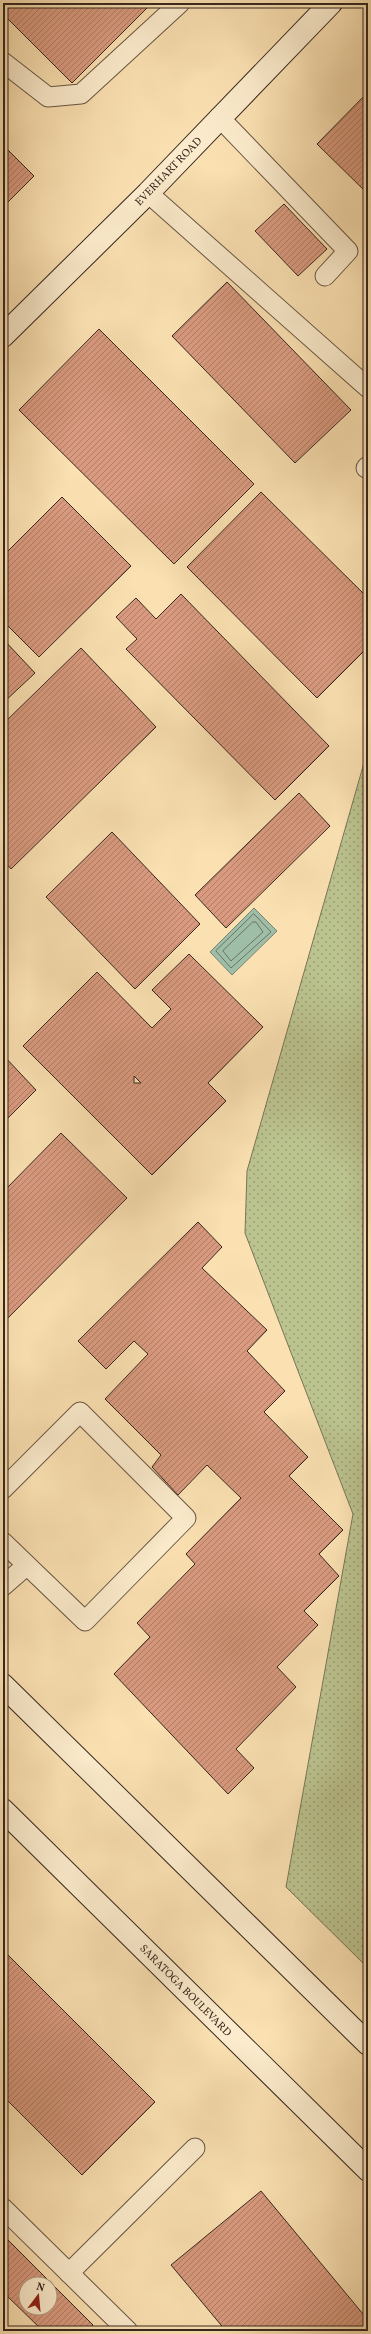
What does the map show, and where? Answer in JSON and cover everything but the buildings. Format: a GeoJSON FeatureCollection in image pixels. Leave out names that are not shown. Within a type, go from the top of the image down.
{"type":"FeatureCollection","features":[{"type":"Feature","properties":{"kind":"main road","name":"EVERHART ROAD"},"geometry":{"type":"LineString","coordinates":[[3,336],[148,192],[331,3]]}},
{"type":"Feature","properties":{"kind":"main road"},"geometry":{"type":"LineString","coordinates":[[3,1685],[368,2044]]}},
{"type":"Feature","properties":{"kind":"main road","name":"SARATOGA BOULEVARD"},"geometry":{"type":"LineString","coordinates":[[3,1810],[368,2170]]}},
{"type":"Feature","properties":{"kind":"lane"},"geometry":{"type":"LineString","coordinates":[[3,62],[48,97],[81,94],[180,3]]}},
{"type":"Feature","properties":{"kind":"lane"},"geometry":{"type":"LineString","coordinates":[[219,117],[348,251],[325,276]]}},
{"type":"Feature","properties":{"kind":"lane"},"geometry":{"type":"LineString","coordinates":[[148,192],[368,388]]}},
{"type":"Feature","properties":{"kind":"lane"},"geometry":{"type":"LineString","coordinates":[[3,1489],[80,1412],[186,1518],[85,1621],[26,1566],[3,1542]]}},
{"type":"Feature","properties":{"kind":"lane"},"geometry":{"type":"LineString","coordinates":[[3,1586],[26,1566]]}},
{"type":"Feature","properties":{"kind":"lane"},"geometry":{"type":"LineString","coordinates":[[69,2273],[195,2148]]}},
{"type":"Feature","properties":{"kind":"lane"},"geometry":{"type":"LineString","coordinates":[[3,2208],[128,2331]]}},
{"type":"Feature","properties":{"kind":"shaded area"},"geometry":{"type":"Polygon","coordinates":[[[368,749],[368,1968],[286,1887],[353,1514],[245,1233],[247,1171],[368,749]]]}},
{"type":"Feature","properties":{"kind":"water"},"geometry":{"type":"Polygon","coordinates":[[[254,908],[277,931],[232,975],[210,952],[254,908]]]}}]}
